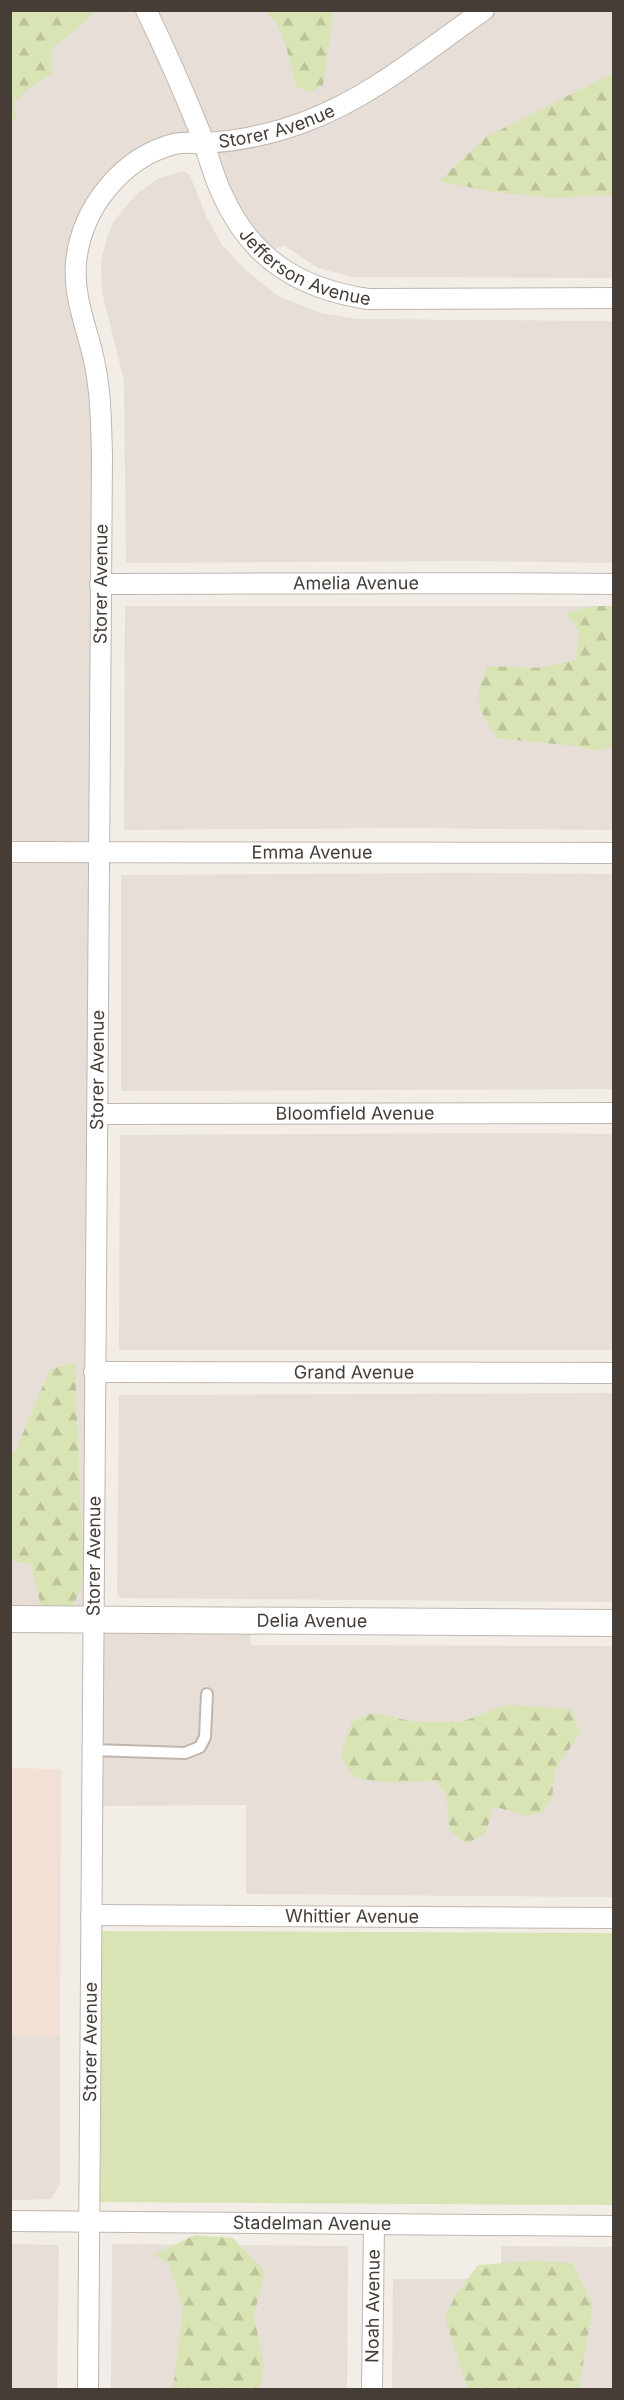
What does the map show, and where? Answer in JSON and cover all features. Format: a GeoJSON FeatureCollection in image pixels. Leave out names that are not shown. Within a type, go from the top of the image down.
{"type":"FeatureCollection","features":[{"type":"Feature","properties":{"kind":"street","name":"Jefferson Avenue"},"geometry":{"type":"LineString","coordinates":[[146,10],[177,72],[222,194],[233,217],[263,255],[282,269],[317,288],[368,299],[614,298]]}},
{"type":"Feature","properties":{"kind":"street","name":"Storer Avenue"},"geometry":{"type":"LineString","coordinates":[[88,2390],[101,403],[94,361],[77,296],[76,260],[82,232],[98,200],[120,173],[131,164],[151,152],[173,144],[204,143],[252,136],[308,122],[362,94],[484,10]]}},
{"type":"Feature","properties":{"kind":"street","name":"Amelia Avenue"},"geometry":{"type":"LineString","coordinates":[[100,584],[470,582],[614,584]]}},
{"type":"Feature","properties":{"kind":"street","name":"Emma Avenue"},"geometry":{"type":"LineString","coordinates":[[10,852],[614,853]]}},
{"type":"Feature","properties":{"kind":"street","name":"Bloomfield Avenue"},"geometry":{"type":"LineString","coordinates":[[97,1114],[614,1113]]}},
{"type":"Feature","properties":{"kind":"street","name":"Grand Avenue"},"geometry":{"type":"LineString","coordinates":[[94,1372],[614,1373]]}},
{"type":"Feature","properties":{"kind":"street","name":"Delia Avenue"},"geometry":{"type":"LineString","coordinates":[[10,1619],[614,1623]]}},
{"type":"Feature","properties":{"kind":"street","name":"Whittier Avenue"},"geometry":{"type":"LineString","coordinates":[[91,1915],[614,1918]]}},
{"type":"Feature","properties":{"kind":"street","name":"Stadelman Avenue"},"geometry":{"type":"LineString","coordinates":[[10,2221],[614,2226]]}},
{"type":"Feature","properties":{"kind":"street","name":"Noah Avenue"},"geometry":{"type":"LineString","coordinates":[[372,2390],[374,2224]]}},
{"type":"Feature","properties":{"kind":"lane"},"geometry":{"type":"LineString","coordinates":[[92,1750],[186,1753],[200,1747],[205,1737],[207,1694]]}},
{"type":"Feature","properties":{"kind":"shaded area"},"geometry":{"type":"Polygon","coordinates":[[[11,11],[613,11],[613,278],[353,277],[318,268],[284,245],[263,255],[204,143],[120,173],[76,260],[95,361],[93,1620],[11,1619],[11,11]]]}},
{"type":"Feature","properties":{"kind":"shaded area"},"geometry":{"type":"Polygon","coordinates":[[[180,172],[190,175],[206,216],[222,245],[246,270],[278,296],[320,313],[356,319],[613,321],[613,563],[470,561],[126,563],[124,381],[102,292],[101,263],[106,240],[113,223],[125,207],[140,191],[159,178],[180,172]]]}},
{"type":"Feature","properties":{"kind":"shaded area"},"geometry":{"type":"Polygon","coordinates":[[[125,606],[613,606],[613,830],[412,828],[124,830],[125,606]]]}},
{"type":"Feature","properties":{"kind":"shaded area"},"geometry":{"type":"Polygon","coordinates":[[[613,874],[613,1089],[121,1091],[121,875],[613,874]]]}},
{"type":"Feature","properties":{"kind":"shaded area"},"geometry":{"type":"Polygon","coordinates":[[[613,1134],[613,1350],[119,1350],[120,1135],[613,1134]]]}},
{"type":"Feature","properties":{"kind":"shaded area"},"geometry":{"type":"Polygon","coordinates":[[[613,1393],[613,1602],[120,1598],[117,1592],[119,1395],[613,1393]]]}},
{"type":"Feature","properties":{"kind":"shaded area"},"geometry":{"type":"Polygon","coordinates":[[[97,1625],[249,1626],[251,1645],[613,1646],[613,1897],[246,1894],[246,1805],[96,1806],[97,1625]]]}},
{"type":"Feature","properties":{"kind":"shaded area"},"geometry":{"type":"Polygon","coordinates":[[[11,1768],[61,1769],[60,2036],[11,2036],[11,1768]]]}},
{"type":"Feature","properties":{"kind":"shaded area"},"geometry":{"type":"Polygon","coordinates":[[[11,2036],[60,2036],[60,2184],[51,2199],[11,2200],[11,2036]]]}},
{"type":"Feature","properties":{"kind":"shaded area"},"geometry":{"type":"Polygon","coordinates":[[[11,2244],[59,2245],[57,2389],[11,2389],[11,2244]]]}},
{"type":"Feature","properties":{"kind":"shaded area"},"geometry":{"type":"Polygon","coordinates":[[[112,2244],[348,2246],[347,2389],[111,2390],[112,2244]]]}},
{"type":"Feature","properties":{"kind":"shaded area"},"geometry":{"type":"Polygon","coordinates":[[[501,2246],[613,2247],[613,2389],[392,2390],[393,2279],[501,2279],[501,2246]]]}},
{"type":"Feature","properties":{"kind":"green space"},"geometry":{"type":"Polygon","coordinates":[[[11,10],[93,11],[84,23],[51,49],[52,73],[13,103],[17,117],[11,121],[11,10]]]}},
{"type":"Feature","properties":{"kind":"green space"},"geometry":{"type":"Polygon","coordinates":[[[265,11],[331,11],[333,16],[323,85],[311,92],[296,87],[282,35],[265,11]]]}},
{"type":"Feature","properties":{"kind":"green space"},"geometry":{"type":"Polygon","coordinates":[[[613,73],[613,195],[551,198],[488,191],[439,181],[486,137],[613,73]]]}},
{"type":"Feature","properties":{"kind":"green space"},"geometry":{"type":"Polygon","coordinates":[[[594,606],[613,606],[613,746],[596,751],[575,746],[497,738],[479,704],[480,688],[487,666],[539,668],[576,660],[579,631],[566,613],[594,606]]]}},
{"type":"Feature","properties":{"kind":"green space"},"geometry":{"type":"Polygon","coordinates":[[[75,1363],[83,1566],[81,1586],[74,1604],[42,1611],[31,1564],[11,1561],[10,1450],[15,1452],[50,1369],[75,1363]]]}},
{"type":"Feature","properties":{"kind":"green space"},"geometry":{"type":"Polygon","coordinates":[[[507,1705],[571,1709],[580,1733],[555,1770],[552,1797],[543,1812],[527,1816],[493,1806],[486,1833],[467,1844],[450,1831],[446,1795],[435,1780],[394,1783],[353,1776],[341,1755],[352,1721],[374,1713],[415,1722],[461,1722],[507,1705]]]}},
{"type":"Feature","properties":{"kind":"green space"},"geometry":{"type":"Polygon","coordinates":[[[102,1931],[613,1933],[613,2205],[100,2202],[102,1931]]]}},
{"type":"Feature","properties":{"kind":"green space"},"geometry":{"type":"Polygon","coordinates":[[[195,2235],[233,2238],[265,2272],[254,2315],[264,2367],[259,2389],[173,2389],[183,2308],[169,2264],[153,2255],[195,2235]]]}},
{"type":"Feature","properties":{"kind":"green space"},"geometry":{"type":"Polygon","coordinates":[[[537,2261],[572,2263],[593,2305],[580,2382],[582,2389],[468,2389],[445,2318],[455,2296],[478,2265],[537,2261]]]}}]}
